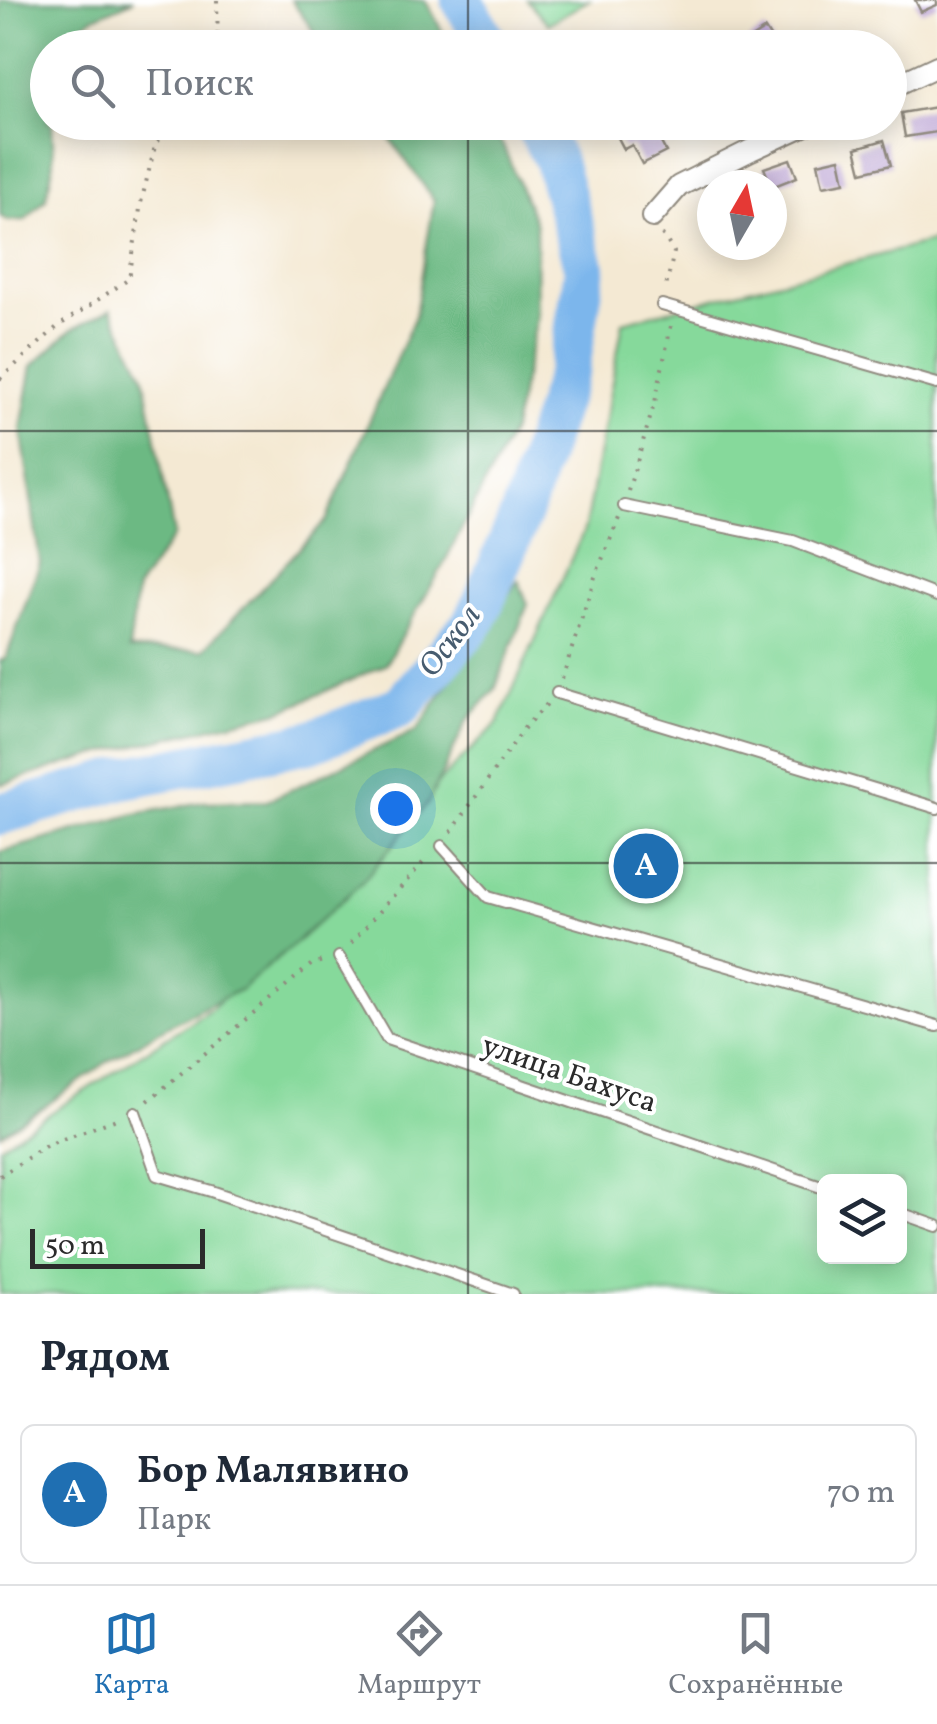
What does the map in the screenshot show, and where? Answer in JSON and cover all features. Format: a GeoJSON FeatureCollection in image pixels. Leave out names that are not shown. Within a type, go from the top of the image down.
{"type":"FeatureCollection","features":[{"type":"Feature","properties":{"kind":"street"},"geometry":{"type":"LineString","coordinates":[[907,80],[937,66]]}},
{"type":"Feature","properties":{"kind":"street"},"geometry":{"type":"LineString","coordinates":[[652,217],[679,186],[773,140]]}},
{"type":"Feature","properties":{"kind":"lane"},"geometry":{"type":"LineString","coordinates":[[662,305],[937,384]]}},
{"type":"Feature","properties":{"kind":"lane"},"geometry":{"type":"LineString","coordinates":[[624,506],[793,540],[937,596]]}},
{"type":"Feature","properties":{"kind":"lane"},"geometry":{"type":"LineString","coordinates":[[557,693],[937,808]]}},
{"type":"Feature","properties":{"kind":"lane"},"geometry":{"type":"LineString","coordinates":[[442,846],[488,896],[937,1026]]}},
{"type":"Feature","properties":{"kind":"lane","name":"улица Бахуса"},"geometry":{"type":"LineString","coordinates":[[339,957],[387,1040],[817,1186]]}},
{"type":"Feature","properties":{"kind":"lane"},"geometry":{"type":"LineString","coordinates":[[134,1112],[157,1175],[513,1294]]}},
{"type":"Feature","properties":{"kind":"lane"},"geometry":{"type":"LineString","coordinates":[[907,1215],[937,1226]]}},
{"type":"Feature","properties":{"kind":"path"},"geometry":{"type":"LineString","coordinates":[[217,0],[218,30]]}},
{"type":"Feature","properties":{"kind":"path"},"geometry":{"type":"LineString","coordinates":[[0,378],[58,327],[129,279],[141,203],[158,140]]}},
{"type":"Feature","properties":{"kind":"path"},"geometry":{"type":"LineString","coordinates":[[0,1176],[47,1145],[134,1112],[312,964],[339,957],[442,846],[524,727],[557,693],[595,577],[624,506],[655,402],[673,319],[662,305],[674,252],[652,217]]}},
{"type":"Feature","properties":{"kind":"green space"},"geometry":{"type":"Polygon","coordinates":[[[0,0],[134,0],[92,18],[78,30],[30,30],[30,140],[53,140],[54,161],[46,199],[25,220],[8,221],[0,216],[0,0]]]}},
{"type":"Feature","properties":{"kind":"green space"},"geometry":{"type":"Polygon","coordinates":[[[291,0],[425,0],[442,30],[313,30],[291,0]]]}},
{"type":"Feature","properties":{"kind":"green space"},"geometry":{"type":"Polygon","coordinates":[[[527,0],[589,0],[548,24],[527,0]]]}},
{"type":"Feature","properties":{"kind":"green space"},"geometry":{"type":"Polygon","coordinates":[[[391,140],[500,140],[536,225],[537,319],[513,429],[439,573],[385,665],[281,711],[95,755],[0,785],[0,661],[6,658],[40,563],[21,428],[32,366],[71,330],[111,309],[144,375],[174,535],[137,588],[129,650],[203,650],[326,521],[415,316],[434,200],[391,140]]]}},
{"type":"Feature","properties":{"kind":"green space"},"geometry":{"type":"Polygon","coordinates":[[[937,240],[937,1294],[0,1294],[0,1146],[212,1008],[498,723],[585,528],[623,322],[937,240]]]}},
{"type":"Feature","properties":{"kind":"green space"},"geometry":{"type":"Polygon","coordinates":[[[518,580],[528,604],[495,689],[467,721],[428,803],[361,883],[241,989],[107,1062],[0,1134],[0,852],[135,814],[203,802],[267,801],[417,730],[518,580]]]}},
{"type":"Feature","properties":{"kind":"building"},"geometry":{"type":"Polygon","coordinates":[[[915,0],[937,0],[937,5],[921,12],[915,0]]]}},
{"type":"Feature","properties":{"kind":"building"},"geometry":{"type":"Polygon","coordinates":[[[936,107],[937,132],[907,137],[907,112],[936,107]]]}},
{"type":"Feature","properties":{"kind":"building"},"geometry":{"type":"Polygon","coordinates":[[[619,140],[660,140],[666,152],[642,164],[632,145],[624,149],[619,140]]]}},
{"type":"Feature","properties":{"kind":"building"},"geometry":{"type":"Polygon","coordinates":[[[884,140],[891,165],[862,172],[856,148],[884,140]]]}},
{"type":"Feature","properties":{"kind":"building"},"geometry":{"type":"Polygon","coordinates":[[[840,158],[845,182],[823,186],[818,163],[840,158]]]}},
{"type":"Feature","properties":{"kind":"building"},"geometry":{"type":"Polygon","coordinates":[[[790,159],[797,177],[787,181],[787,170],[764,168],[790,159]]]}},
{"type":"Feature","properties":{"kind":"waterway","name":"Оскол"},"geometry":{"type":"LineString","coordinates":[[462,0],[480,30]]}},
{"type":"Feature","properties":{"kind":"waterway","name":"Оскол"},"geometry":{"type":"LineString","coordinates":[[0,814],[120,779],[310,742],[401,706],[475,621],[521,514],[569,369],[585,269],[554,158],[544,140]]}},
{"type":"Feature","properties":{"kind":"place","name":"Бор Малявино"},"geometry":{"type":"Point","coordinates":[646,866]}}]}
